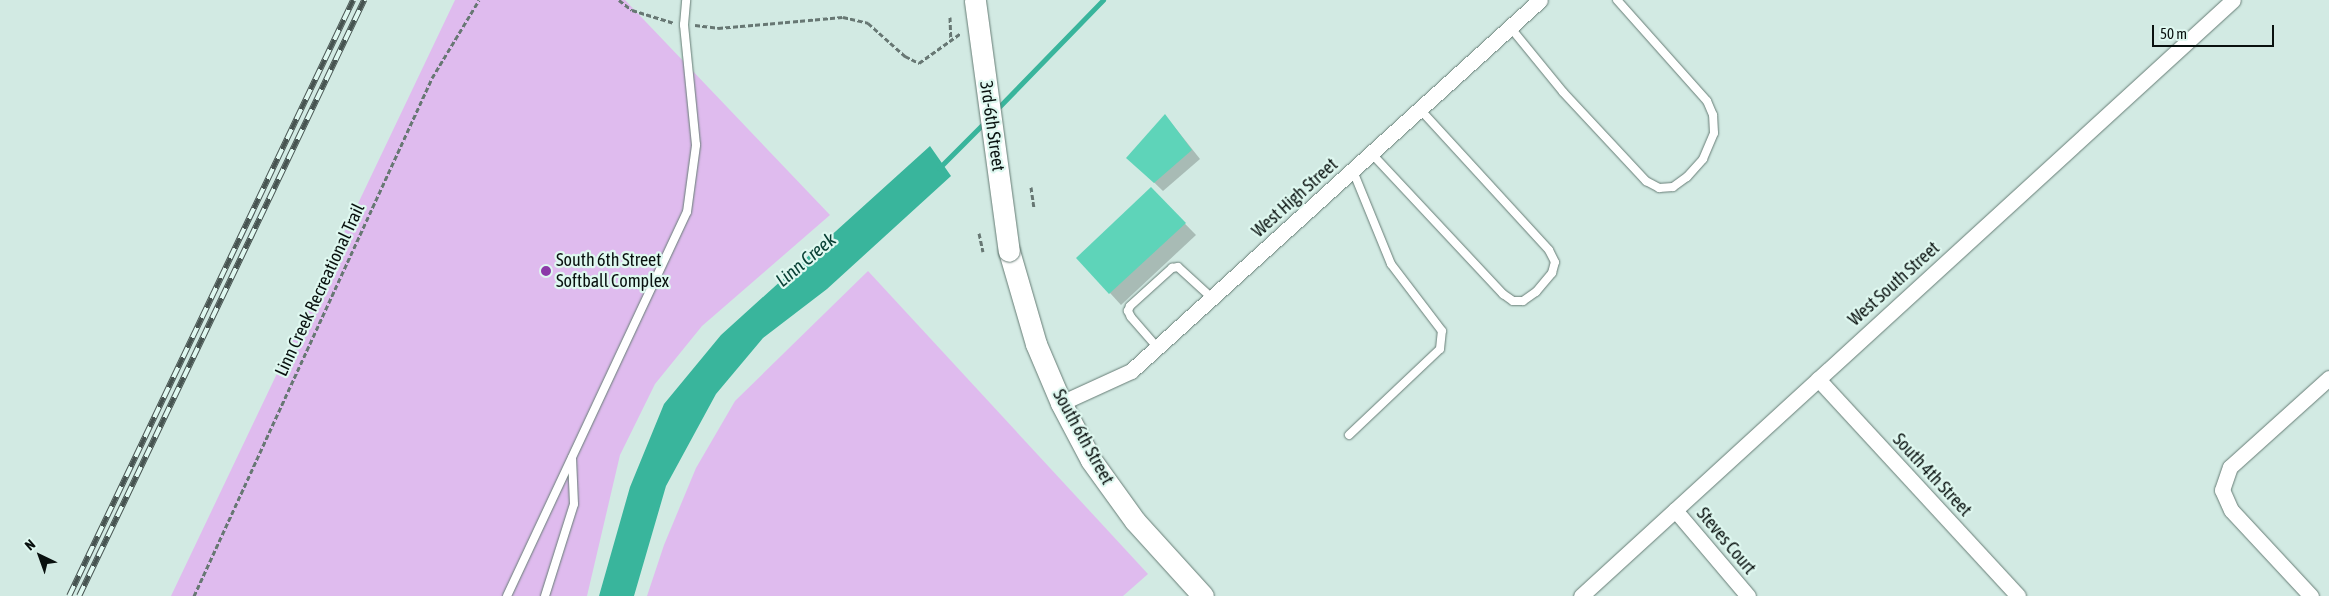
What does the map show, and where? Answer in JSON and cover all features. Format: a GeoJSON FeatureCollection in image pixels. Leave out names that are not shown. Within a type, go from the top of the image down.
{"type":"FeatureCollection","features":[{"type":"Feature","properties":{"kind":"main road","name":"3rd-6th Street"},"geometry":{"type":"LineString","coordinates":[[975,1],[1010,251]]}},
{"type":"Feature","properties":{"kind":"main road","name":"South 6th Street"},"geometry":{"type":"LineString","coordinates":[[1010,251],[1036,344],[1061,403],[1092,460],[1135,521],[1203,596]]}},
{"type":"Feature","properties":{"kind":"street","name":"West High Street"},"geometry":{"type":"LineString","coordinates":[[1061,403],[1130,371],[1540,0]]}},
{"type":"Feature","properties":{"kind":"street","name":"West South Street"},"geometry":{"type":"LineString","coordinates":[[1581,596],[2233,0]]}},
{"type":"Feature","properties":{"kind":"street"},"geometry":{"type":"LineString","coordinates":[[2311,596],[2231,510],[2222,490],[2230,467],[2329,378]]}},
{"type":"Feature","properties":{"kind":"street","name":"South 4th Street"},"geometry":{"type":"LineString","coordinates":[[1818,380],[2018,596]]}},
{"type":"Feature","properties":{"kind":"street","name":"Steves Court"},"geometry":{"type":"LineString","coordinates":[[1675,510],[1748,596]]}},
{"type":"Feature","properties":{"kind":"lane"},"geometry":{"type":"LineString","coordinates":[[507,596],[687,212],[696,145],[684,24],[686,0]]}},
{"type":"Feature","properties":{"kind":"lane"},"geometry":{"type":"LineString","coordinates":[[1510,27],[1563,92],[1646,181],[1659,188],[1673,187],[1687,177],[1703,159],[1714,133],[1713,115],[1706,101],[1617,0]]}},
{"type":"Feature","properties":{"kind":"lane"},"geometry":{"type":"LineString","coordinates":[[1372,154],[1503,294],[1513,301],[1523,301],[1536,292],[1552,273],[1555,262],[1549,250],[1420,109]]}},
{"type":"Feature","properties":{"kind":"lane"},"geometry":{"type":"LineString","coordinates":[[1349,435],[1440,349],[1442,331],[1391,264],[1353,171]]}},
{"type":"Feature","properties":{"kind":"lane"},"geometry":{"type":"LineString","coordinates":[[1157,347],[1128,311],[1130,306],[1172,268],[1178,267],[1212,298]]}},
{"type":"Feature","properties":{"kind":"lane"},"geometry":{"type":"LineString","coordinates":[[545,596],[574,504],[572,458]]}},
{"type":"Feature","properties":{"kind":"path","name":"Linn Creek Recreational Trail"},"geometry":{"type":"LineString","coordinates":[[194,596],[432,78],[478,0]]}},
{"type":"Feature","properties":{"kind":"path"},"geometry":{"type":"LineString","coordinates":[[619,0],[632,10],[667,23],[718,28],[843,17],[868,23],[905,56],[920,63],[965,30]]}},
{"type":"Feature","properties":{"kind":"path"},"geometry":{"type":"LineString","coordinates":[[950,17],[951,41]]}},
{"type":"Feature","properties":{"kind":"path"},"geometry":{"type":"LineString","coordinates":[[1031,187],[1034,208]]}},
{"type":"Feature","properties":{"kind":"path"},"geometry":{"type":"LineString","coordinates":[[979,233],[983,252]]}},
{"type":"Feature","properties":{"kind":"shaded area","name":"South 6th Street Softball Complex"},"geometry":{"type":"Polygon","coordinates":[[[455,0],[625,0],[830,215],[702,326],[655,384],[620,455],[587,596],[171,596],[455,0]]]}},
{"type":"Feature","properties":{"kind":"shaded area"},"geometry":{"type":"Polygon","coordinates":[[[868,271],[1148,574],[1123,596],[647,596],[664,545],[696,468],[735,401],[868,271]]]}},
{"type":"Feature","properties":{"kind":"water"},"geometry":{"type":"Polygon","coordinates":[[[930,146],[951,176],[827,289],[763,338],[716,394],[666,486],[634,596],[599,596],[630,487],[664,404],[721,335],[930,146]]]}},
{"type":"Feature","properties":{"kind":"building"},"geometry":{"type":"Polygon","coordinates":[[[1165,114],[1192,150],[1154,183],[1126,158],[1165,114]]]}},
{"type":"Feature","properties":{"kind":"building"},"geometry":{"type":"Polygon","coordinates":[[[1151,187],[1186,223],[1109,294],[1076,258],[1151,187]]]}},
{"type":"Feature","properties":{"kind":"waterway","name":"Linn Creek"},"geometry":{"type":"LineString","coordinates":[[995,111],[1103,0]]}},
{"type":"Feature","properties":{"kind":"waterway","name":"Linn Creek"},"geometry":{"type":"LineString","coordinates":[[939,168],[986,121]]}},
{"type":"Feature","properties":{"kind":"railway"},"geometry":{"type":"LineString","coordinates":[[69,596],[353,0]]}},
{"type":"Feature","properties":{"kind":"railway"},"geometry":{"type":"LineString","coordinates":[[79,596],[364,0]]}},
{"type":"Feature","properties":{"kind":"place","name":"South 6th Street Softball Complex"},"geometry":{"type":"Point","coordinates":[546,271]}}]}
